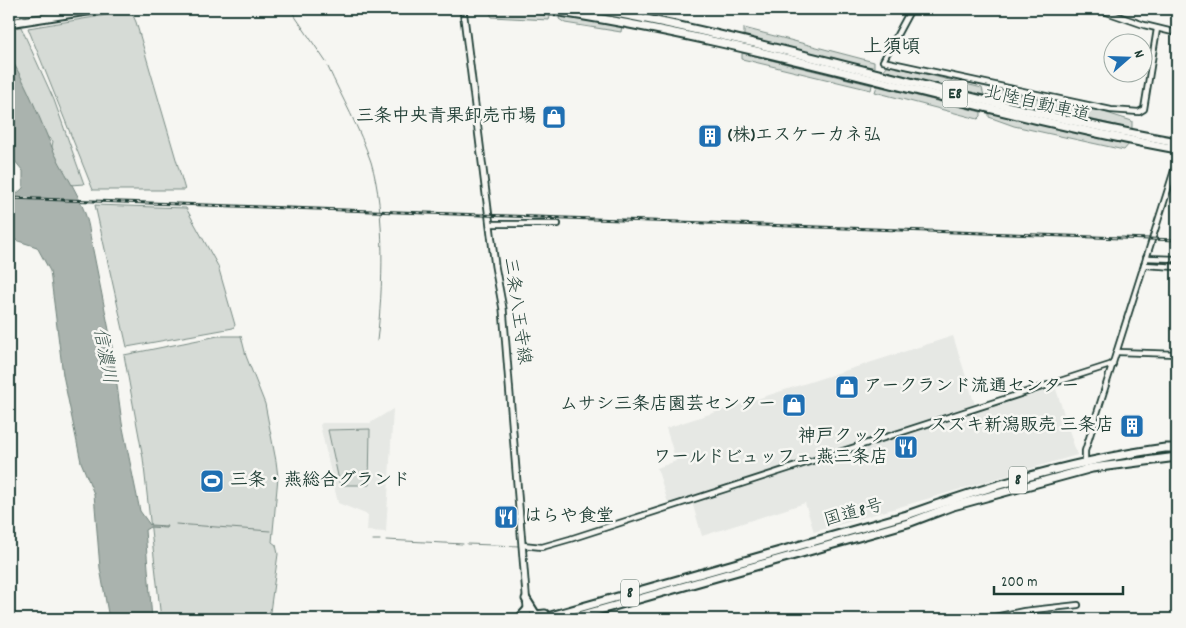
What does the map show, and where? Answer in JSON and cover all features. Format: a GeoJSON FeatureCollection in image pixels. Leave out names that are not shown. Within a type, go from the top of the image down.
{"type":"FeatureCollection","features":[{"type":"Feature","properties":{"kind":"highway"},"geometry":{"type":"LineString","coordinates":[[9,15],[46,9]]}},
{"type":"Feature","properties":{"kind":"highway"},"geometry":{"type":"LineString","coordinates":[[9,23],[100,9]]}},
{"type":"Feature","properties":{"kind":"highway","name":"北陸自動車道"},"geometry":{"type":"LineString","coordinates":[[540,9],[621,22],[744,48],[953,101],[1165,144],[1177,142]]}},
{"type":"Feature","properties":{"kind":"highway","name":"北陸自動車道"},"geometry":{"type":"LineString","coordinates":[[595,9],[746,40],[956,94],[1165,144],[1177,149]]}},
{"type":"Feature","properties":{"kind":"highway","name":"国道8号"},"geometry":{"type":"LineString","coordinates":[[540,619],[907,515],[951,499],[1084,461],[1135,452],[1177,448]]}},
{"type":"Feature","properties":{"kind":"highway","name":"国道8号"},"geometry":{"type":"LineString","coordinates":[[568,619],[908,523],[953,506],[1085,470],[1130,461],[1177,457]]}},
{"type":"Feature","properties":{"kind":"highway"},"geometry":{"type":"LineString","coordinates":[[526,600],[538,616],[559,610],[573,610]]}},
{"type":"Feature","properties":{"kind":"highway"},"geometry":{"type":"LineString","coordinates":[[519,619],[527,610]]}},
{"type":"Feature","properties":{"kind":"main road","name":"三条八王寺線"},"geometry":{"type":"LineString","coordinates":[[462,9],[509,368],[528,619]]}},
{"type":"Feature","properties":{"kind":"street"},"geometry":{"type":"LineString","coordinates":[[911,9],[883,61],[1111,110],[1139,112],[1144,109],[1158,29]]}},
{"type":"Feature","properties":{"kind":"street"},"geometry":{"type":"LineString","coordinates":[[1098,9],[1114,11],[1158,29],[1177,33]]}},
{"type":"Feature","properties":{"kind":"street"},"geometry":{"type":"LineString","coordinates":[[1085,470],[1084,451],[1177,161]]}},
{"type":"Feature","properties":{"kind":"street"},"geometry":{"type":"LineString","coordinates":[[490,224],[558,224]]}},
{"type":"Feature","properties":{"kind":"street"},"geometry":{"type":"LineString","coordinates":[[1146,258],[1177,260]]}},
{"type":"Feature","properties":{"kind":"street"},"geometry":{"type":"LineString","coordinates":[[1144,265],[1177,267]]}},
{"type":"Feature","properties":{"kind":"street"},"geometry":{"type":"LineString","coordinates":[[1117,352],[1177,354]]}},
{"type":"Feature","properties":{"kind":"street"},"geometry":{"type":"LineString","coordinates":[[522,545],[542,547],[570,539],[1113,364]]}},
{"type":"Feature","properties":{"kind":"street"},"geometry":{"type":"LineString","coordinates":[[985,619],[1024,611],[1078,605]]}},
{"type":"Feature","properties":{"kind":"shaded area"},"geometry":{"type":"Polygon","coordinates":[[[488,9],[519,9],[551,13],[549,20],[492,17],[488,9]]]}},
{"type":"Feature","properties":{"kind":"shaded area"},"geometry":{"type":"Polygon","coordinates":[[[131,11],[136,22],[185,190],[93,190],[28,28],[131,11]]]}},
{"type":"Feature","properties":{"kind":"shaded area"},"geometry":{"type":"Polygon","coordinates":[[[560,15],[622,25],[621,32],[565,23],[559,19],[560,15]]]}},
{"type":"Feature","properties":{"kind":"shaded area"},"geometry":{"type":"Polygon","coordinates":[[[21,27],[54,100],[84,184],[70,185],[51,152],[53,141],[44,135],[9,65],[9,28],[21,27]]]}},
{"type":"Feature","properties":{"kind":"shaded area"},"geometry":{"type":"Polygon","coordinates":[[[744,28],[874,62],[874,69],[750,38],[744,36],[744,28]]]}},
{"type":"Feature","properties":{"kind":"shaded area"},"geometry":{"type":"Polygon","coordinates":[[[742,53],[872,85],[871,90],[742,59],[742,53]]]}},
{"type":"Feature","properties":{"kind":"shaded area"},"geometry":{"type":"Polygon","coordinates":[[[888,65],[982,88],[984,96],[882,72],[888,65]]]}},
{"type":"Feature","properties":{"kind":"shaded area"},"geometry":{"type":"Polygon","coordinates":[[[877,86],[981,112],[981,116],[978,119],[875,92],[877,86]]]}},
{"type":"Feature","properties":{"kind":"shaded area"},"geometry":{"type":"Polygon","coordinates":[[[991,89],[1091,108],[1132,121],[1132,129],[990,96],[991,89]]]}},
{"type":"Feature","properties":{"kind":"shaded area"},"geometry":{"type":"Polygon","coordinates":[[[989,112],[1129,144],[1124,150],[1014,126],[989,117],[989,112]]]}},
{"type":"Feature","properties":{"kind":"shaded area"},"geometry":{"type":"Polygon","coordinates":[[[95,205],[186,208],[218,266],[235,325],[233,328],[127,347],[95,205]]]}},
{"type":"Feature","properties":{"kind":"shaded area","name":"三条・燕総合グランド"},"geometry":{"type":"Polygon","coordinates":[[[218,336],[241,336],[246,356],[265,404],[276,461],[278,477],[272,542],[276,545],[278,554],[269,619],[161,619],[143,458],[124,355],[218,336]]]}},
{"type":"Feature","properties":{"kind":"shaded area"},"geometry":{"type":"Polygon","coordinates":[[[953,336],[977,411],[1055,386],[1077,455],[814,532],[805,503],[702,536],[692,502],[670,509],[657,468],[676,461],[666,428],[953,336]]]}},
{"type":"Feature","properties":{"kind":"shaded area"},"geometry":{"type":"Polygon","coordinates":[[[393,409],[386,532],[367,531],[368,515],[338,503],[320,425],[322,423],[370,423],[393,409]]]}},
{"type":"Feature","properties":{"kind":"shaded area"},"geometry":{"type":"Polygon","coordinates":[[[370,429],[369,485],[340,485],[328,430],[370,429]]]}},
{"type":"Feature","properties":{"kind":"water","name":"信濃川"},"geometry":{"type":"Polygon","coordinates":[[[9,56],[23,80],[55,154],[85,213],[111,340],[122,423],[140,511],[150,525],[167,526],[166,528],[150,527],[145,530],[152,619],[109,619],[100,568],[94,494],[81,462],[63,375],[50,271],[37,247],[9,238],[9,201],[23,188],[23,171],[10,155],[9,147],[9,56]]]}},
{"type":"Feature","properties":{"kind":"waterway"},"geometry":{"type":"LineString","coordinates":[[290,9],[326,62]]}},
{"type":"Feature","properties":{"kind":"waterway"},"geometry":{"type":"LineString","coordinates":[[328,67],[362,138],[376,182],[382,251],[381,298],[377,341]]}},
{"type":"Feature","properties":{"kind":"waterway"},"geometry":{"type":"LineString","coordinates":[[176,524],[270,531]]}},
{"type":"Feature","properties":{"kind":"waterway"},"geometry":{"type":"LineString","coordinates":[[373,540],[380,540]]}},
{"type":"Feature","properties":{"kind":"waterway"},"geometry":{"type":"LineString","coordinates":[[386,540],[463,544]]}},
{"type":"Feature","properties":{"kind":"waterway"},"geometry":{"type":"LineString","coordinates":[[467,544],[519,546]]}},
{"type":"Feature","properties":{"kind":"railway"},"geometry":{"type":"LineString","coordinates":[[9,198],[1177,240]]}},
{"type":"Feature","properties":{"kind":"place","name":"三条中央青果卸売市場"},"geometry":{"type":"Point","coordinates":[554,117]}},
{"type":"Feature","properties":{"kind":"place","name":"(株)エスケーカネ弘"},"geometry":{"type":"Point","coordinates":[710,136]}},
{"type":"Feature","properties":{"kind":"place","name":"アークランド流通センター"},"geometry":{"type":"Point","coordinates":[847,387]}},
{"type":"Feature","properties":{"kind":"place","name":"ムサシ三条店園芸センター"},"geometry":{"type":"Point","coordinates":[794,405]}},
{"type":"Feature","properties":{"kind":"place","name":"スズキ新潟販売 三条店"},"geometry":{"type":"Point","coordinates":[1132,426]}},
{"type":"Feature","properties":{"kind":"place","name":"神戸クック ワールドビュッフェ 燕三条店"},"geometry":{"type":"Point","coordinates":[906,447]}},
{"type":"Feature","properties":{"kind":"place","name":"三条・燕総合グランド"},"geometry":{"type":"Point","coordinates":[212,481]}},
{"type":"Feature","properties":{"kind":"place","name":"はらや食堂"},"geometry":{"type":"Point","coordinates":[506,517]}},
{"type":"Feature","properties":{"kind":"district","name":"上須頃"},"geometry":{"type":"Point","coordinates":[892,48]}}]}
